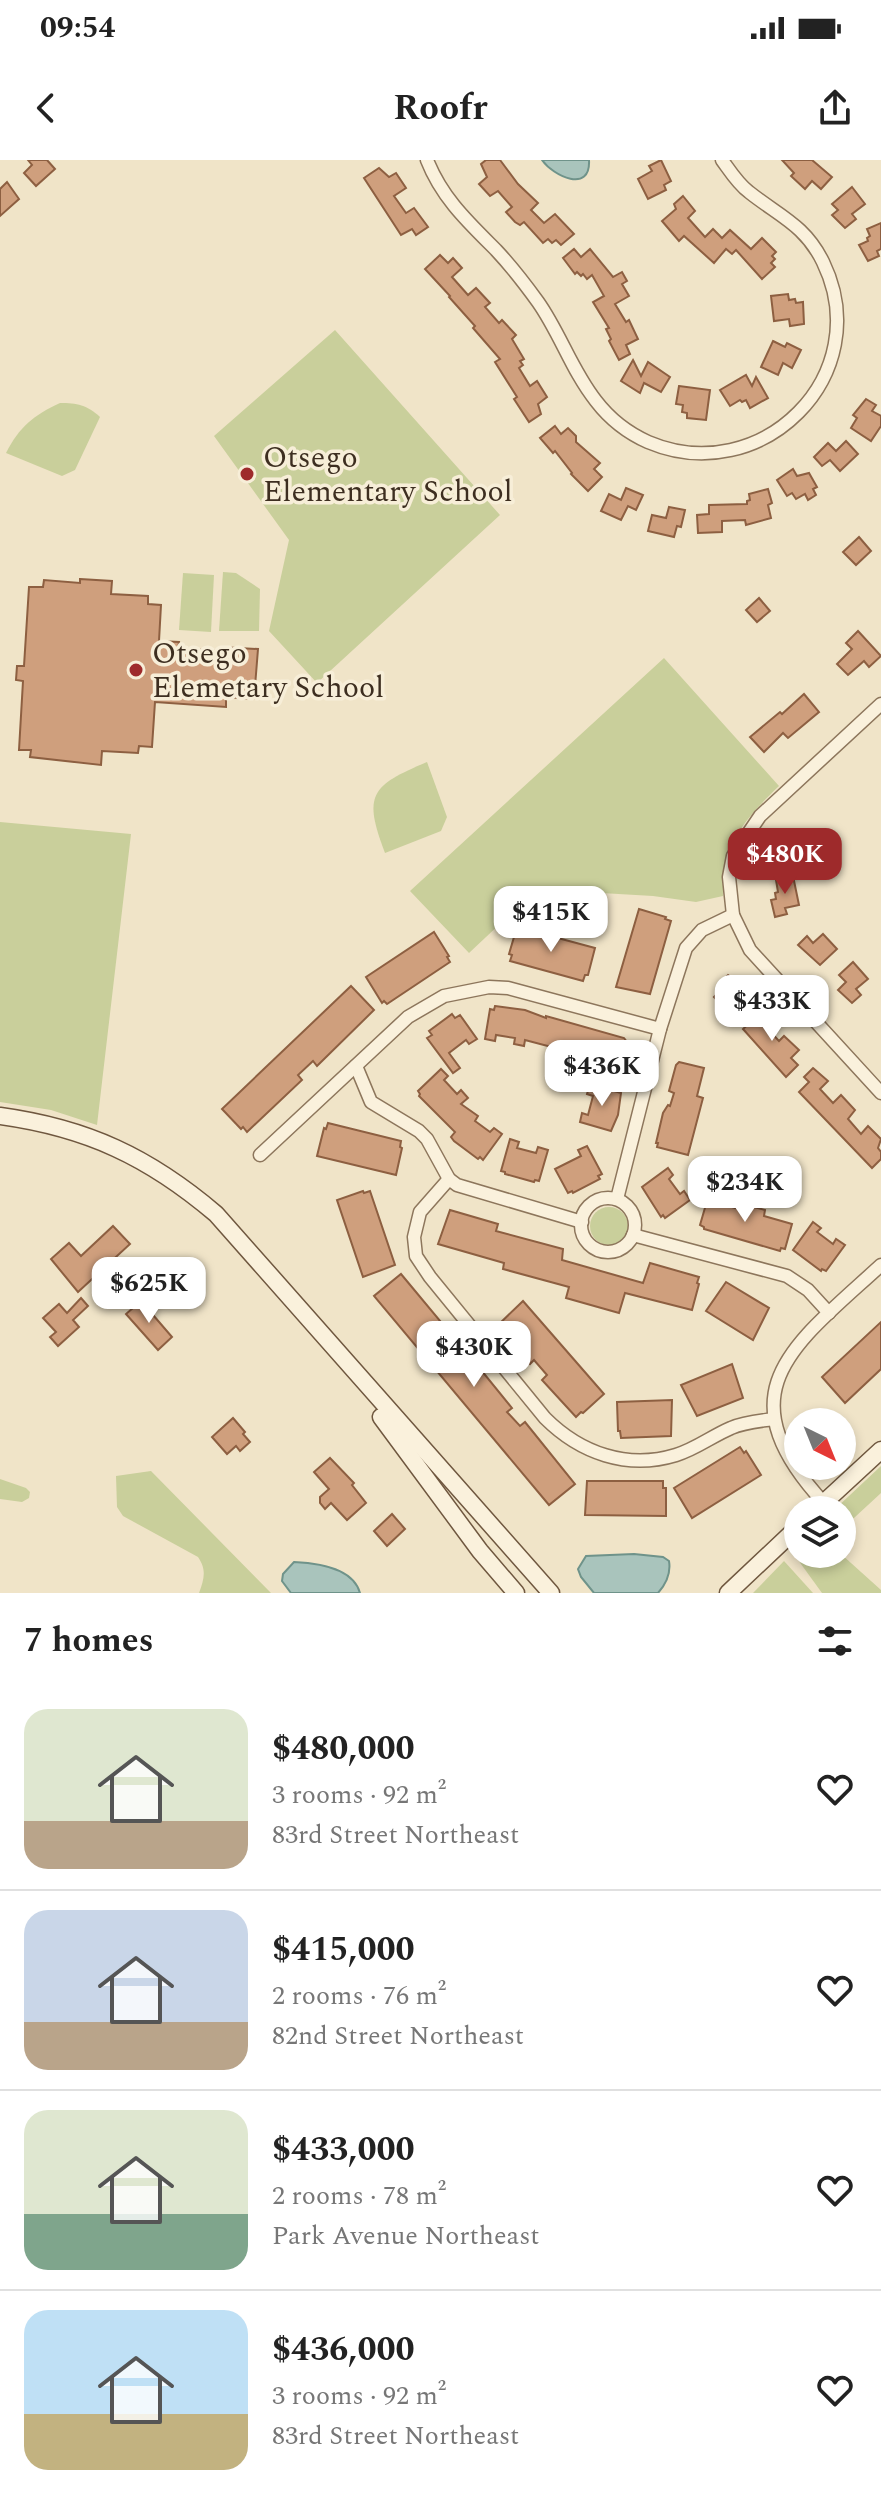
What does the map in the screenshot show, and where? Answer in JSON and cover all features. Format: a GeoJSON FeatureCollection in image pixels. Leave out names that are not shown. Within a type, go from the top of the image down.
{"type":"FeatureCollection","features":[{"type":"Feature","properties":{"kind":"main road"},"geometry":{"type":"LineString","coordinates":[[0,1116],[91,1136],[124,1150],[176,1182],[216,1214],[551,1593]]}},
{"type":"Feature","properties":{"kind":"main road"},"geometry":{"type":"LineString","coordinates":[[238,1237],[401,1443],[480,1551],[516,1593]]}},
{"type":"Feature","properties":{"kind":"main road"},"geometry":{"type":"LineString","coordinates":[[831,1496],[881,1450]]}},
{"type":"Feature","properties":{"kind":"main road"},"geometry":{"type":"LineString","coordinates":[[728,1593],[784,1540]]}},
{"type":"Feature","properties":{"kind":"street"},"geometry":{"type":"LineString","coordinates":[[427,160],[444,195],[498,252],[538,302],[560,334],[595,401],[609,416],[647,442],[695,454],[716,454],[757,443],[798,416],[824,378],[835,334],[832,285],[810,240],[784,215],[748,192],[722,160]]}},
{"type":"Feature","properties":{"kind":"street"},"geometry":{"type":"LineString","coordinates":[[881,704],[760,816],[733,856],[729,877],[733,915],[750,950],[881,1093]]}},
{"type":"Feature","properties":{"kind":"street"},"geometry":{"type":"LineString","coordinates":[[617,1199],[660,1029],[686,948],[702,930],[733,915]]}},
{"type":"Feature","properties":{"kind":"street"},"geometry":{"type":"LineString","coordinates":[[260,1155],[408,1017],[444,996],[489,987],[527,992],[660,1029]]}},
{"type":"Feature","properties":{"kind":"street"},"geometry":{"type":"LineString","coordinates":[[356,1066],[371,1102],[410,1124],[427,1139],[449,1179],[457,1185],[582,1222]]}},
{"type":"Feature","properties":{"kind":"street"},"geometry":{"type":"LineString","coordinates":[[449,1179],[420,1212],[414,1237],[416,1256],[545,1418],[564,1436],[613,1459],[654,1460],[693,1449],[741,1424],[774,1419]]}},
{"type":"Feature","properties":{"kind":"street"},"geometry":{"type":"LineString","coordinates":[[600,1199],[617,1199],[631,1210],[635,1218],[633,1235],[621,1249],[604,1252],[588,1243],[583,1235],[582,1222],[592,1203],[600,1199]]}},
{"type":"Feature","properties":{"kind":"street"},"geometry":{"type":"LineString","coordinates":[[633,1235],[787,1276],[808,1290],[829,1313]]}},
{"type":"Feature","properties":{"kind":"street"},"geometry":{"type":"LineString","coordinates":[[813,1496],[775,1430],[775,1394],[787,1359],[799,1342],[881,1265]]}},
{"type":"Feature","properties":{"kind":"green space"},"geometry":{"type":"Polygon","coordinates":[[[335,330],[500,515],[317,683],[269,631],[289,540],[214,436],[335,330]]]}},
{"type":"Feature","properties":{"kind":"green space"},"geometry":{"type":"Polygon","coordinates":[[[60,403],[82,406],[100,417],[75,470],[62,476],[6,453],[28,423],[60,403]]]}},
{"type":"Feature","properties":{"kind":"green space"},"geometry":{"type":"Polygon","coordinates":[[[223,572],[236,573],[260,589],[259,631],[219,631],[223,572]]]}},
{"type":"Feature","properties":{"kind":"green space"},"geometry":{"type":"Polygon","coordinates":[[[183,573],[214,575],[211,632],[179,630],[183,573]]]}},
{"type":"Feature","properties":{"kind":"green space"},"geometry":{"type":"Polygon","coordinates":[[[664,658],[779,786],[755,810],[731,847],[726,862],[723,896],[696,902],[584,892],[516,909],[469,953],[410,891],[664,658]]]}},
{"type":"Feature","properties":{"kind":"green space"},"geometry":{"type":"Polygon","coordinates":[[[427,762],[447,817],[441,831],[385,853],[374,818],[376,795],[393,778],[427,762]]]}},
{"type":"Feature","properties":{"kind":"green space"},"geometry":{"type":"Polygon","coordinates":[[[0,822],[131,834],[97,1125],[51,1110],[0,1102],[0,822]]]}},
{"type":"Feature","properties":{"kind":"green space"},"geometry":{"type":"Polygon","coordinates":[[[609,1207],[623,1212],[628,1226],[623,1240],[609,1245],[595,1240],[590,1226],[595,1212],[609,1207]]]}},
{"type":"Feature","properties":{"kind":"green space"},"geometry":{"type":"Polygon","coordinates":[[[881,1466],[881,1493],[856,1516],[856,1496],[849,1496],[881,1466]]]}},
{"type":"Feature","properties":{"kind":"green space"},"geometry":{"type":"Polygon","coordinates":[[[151,1471],[271,1593],[199,1593],[204,1575],[198,1557],[123,1516],[117,1507],[116,1476],[151,1471]]]}},
{"type":"Feature","properties":{"kind":"green space"},"geometry":{"type":"Polygon","coordinates":[[[0,1479],[26,1488],[30,1492],[29,1498],[22,1502],[0,1499],[0,1479]]]}},
{"type":"Feature","properties":{"kind":"green space"},"geometry":{"type":"Polygon","coordinates":[[[784,1561],[784,1568],[790,1568],[813,1593],[753,1593],[784,1561]]]}},
{"type":"Feature","properties":{"kind":"green space"},"geometry":{"type":"Polygon","coordinates":[[[804,1568],[856,1568],[881,1590],[881,1593],[822,1593],[804,1568]]]}},
{"type":"Feature","properties":{"kind":"water"},"geometry":{"type":"Polygon","coordinates":[[[542,160],[589,160],[588,170],[584,177],[570,179],[554,172],[542,160]]]}},
{"type":"Feature","properties":{"kind":"water"},"geometry":{"type":"Polygon","coordinates":[[[634,1554],[663,1557],[669,1561],[667,1578],[658,1593],[594,1593],[578,1569],[586,1556],[634,1554]]]}},
{"type":"Feature","properties":{"kind":"water"},"geometry":{"type":"Polygon","coordinates":[[[294,1562],[342,1572],[360,1593],[291,1593],[282,1581],[283,1574],[294,1562]]]}},
{"type":"Feature","properties":{"kind":"building"},"geometry":{"type":"Polygon","coordinates":[[[28,160],[47,160],[55,169],[36,186],[24,173],[32,165],[28,160]]]}},
{"type":"Feature","properties":{"kind":"building"},"geometry":{"type":"Polygon","coordinates":[[[486,160],[500,160],[518,184],[538,203],[531,210],[544,223],[555,214],[574,234],[561,245],[556,240],[552,243],[548,239],[543,243],[524,222],[520,225],[515,222],[506,212],[512,207],[498,191],[490,196],[479,184],[487,177],[481,164],[486,160]]]}},
{"type":"Feature","properties":{"kind":"building"},"geometry":{"type":"Polygon","coordinates":[[[661,160],[671,181],[664,185],[666,190],[648,199],[638,179],[652,171],[649,166],[661,160]]]}},
{"type":"Feature","properties":{"kind":"building"},"geometry":{"type":"Polygon","coordinates":[[[782,160],[812,160],[832,177],[821,189],[812,181],[805,189],[791,176],[794,173],[782,160]]]}},
{"type":"Feature","properties":{"kind":"building"},"geometry":{"type":"Polygon","coordinates":[[[379,168],[389,177],[396,173],[406,188],[394,196],[406,213],[414,208],[428,227],[416,235],[412,229],[401,235],[364,178],[379,168]]]}},
{"type":"Feature","properties":{"kind":"building"},"geometry":{"type":"Polygon","coordinates":[[[7,182],[19,199],[0,216],[0,189],[7,182]]]}},
{"type":"Feature","properties":{"kind":"building"},"geometry":{"type":"Polygon","coordinates":[[[852,187],[865,204],[852,214],[856,219],[845,228],[832,215],[838,210],[832,204],[852,187]]]}},
{"type":"Feature","properties":{"kind":"building"},"geometry":{"type":"Polygon","coordinates":[[[683,196],[695,211],[688,218],[705,237],[713,229],[722,238],[730,230],[751,249],[762,238],[776,252],[771,263],[775,267],[762,279],[736,250],[732,254],[726,249],[714,263],[684,236],[679,241],[662,221],[676,209],[674,204],[683,196]]]}},
{"type":"Feature","properties":{"kind":"building"},"geometry":{"type":"Polygon","coordinates":[[[881,223],[879,256],[868,261],[859,245],[868,241],[870,236],[867,229],[881,223]]]}},
{"type":"Feature","properties":{"kind":"building"},"geometry":{"type":"Polygon","coordinates":[[[574,249],[581,257],[590,249],[613,277],[622,272],[627,281],[622,284],[629,296],[615,304],[626,322],[629,320],[638,339],[626,345],[630,354],[619,360],[609,341],[611,339],[606,329],[609,328],[593,302],[604,296],[592,275],[587,279],[583,274],[575,274],[563,258],[574,249]]]}},
{"type":"Feature","properties":{"kind":"building"},"geometry":{"type":"Polygon","coordinates":[[[440,255],[448,263],[453,258],[462,268],[452,277],[468,295],[476,288],[490,303],[485,307],[499,323],[502,320],[516,335],[512,339],[524,359],[520,361],[523,365],[519,368],[530,386],[537,381],[547,397],[538,404],[541,414],[529,422],[495,362],[500,359],[425,269],[440,255]]]}},
{"type":"Feature","properties":{"kind":"building"},"geometry":{"type":"Polygon","coordinates":[[[788,294],[789,300],[803,302],[804,324],[790,326],[789,319],[774,321],[771,296],[788,294]]]}},
{"type":"Feature","properties":{"kind":"building"},"geometry":{"type":"Polygon","coordinates":[[[773,341],[801,350],[792,368],[783,363],[778,375],[761,367],[773,341]]]}},
{"type":"Feature","properties":{"kind":"building"},"geometry":{"type":"Polygon","coordinates":[[[633,360],[641,376],[648,362],[670,377],[661,392],[644,383],[640,393],[621,381],[633,360]]]}},
{"type":"Feature","properties":{"kind":"building"},"geometry":{"type":"Polygon","coordinates":[[[746,375],[752,386],[756,377],[768,398],[750,408],[746,400],[730,406],[720,390],[746,375]]]}},
{"type":"Feature","properties":{"kind":"building"},"geometry":{"type":"Polygon","coordinates":[[[679,386],[710,390],[706,420],[687,418],[687,413],[682,412],[683,405],[676,404],[679,386]]]}},
{"type":"Feature","properties":{"kind":"building"},"geometry":{"type":"Polygon","coordinates":[[[866,399],[876,405],[872,411],[881,416],[881,426],[871,441],[851,428],[857,418],[853,415],[866,399]]]}},
{"type":"Feature","properties":{"kind":"building"},"geometry":{"type":"Polygon","coordinates":[[[555,426],[561,434],[568,428],[576,436],[576,442],[600,463],[594,469],[602,477],[588,491],[540,438],[555,426]]]}},
{"type":"Feature","properties":{"kind":"building"},"geometry":{"type":"Polygon","coordinates":[[[846,441],[858,454],[840,471],[830,460],[822,466],[814,457],[828,443],[836,451],[846,441]]]}},
{"type":"Feature","properties":{"kind":"building"},"geometry":{"type":"Polygon","coordinates":[[[793,469],[797,476],[809,473],[817,487],[813,489],[816,495],[808,500],[805,494],[796,499],[792,493],[787,496],[777,480],[793,469]]]}},
{"type":"Feature","properties":{"kind":"building"},"geometry":{"type":"Polygon","coordinates":[[[626,488],[643,495],[636,510],[628,506],[621,520],[601,511],[609,494],[621,500],[626,488]]]}},
{"type":"Feature","properties":{"kind":"building"},"geometry":{"type":"Polygon","coordinates":[[[768,489],[772,503],[768,505],[771,518],[746,525],[745,520],[722,521],[722,532],[698,533],[697,515],[709,514],[709,505],[747,504],[749,494],[768,489]]]}},
{"type":"Feature","properties":{"kind":"building"},"geometry":{"type":"Polygon","coordinates":[[[669,507],[685,510],[681,527],[677,526],[674,537],[648,531],[652,515],[666,518],[669,507]]]}},
{"type":"Feature","properties":{"kind":"building"},"geometry":{"type":"Polygon","coordinates":[[[859,537],[871,551],[856,565],[843,552],[859,537]]]}},
{"type":"Feature","properties":{"kind":"building","name":"Otsego Elemetary School"},"geometry":{"type":"Polygon","coordinates":[[[80,579],[112,581],[111,594],[148,596],[148,604],[161,605],[159,641],[179,642],[178,648],[221,651],[221,647],[258,649],[254,699],[226,697],[226,707],[155,702],[152,747],[139,746],[138,753],[102,751],[101,765],[30,757],[31,750],[19,750],[23,681],[16,680],[17,666],[24,666],[29,587],[43,587],[44,580],[80,583],[80,579]]]}},
{"type":"Feature","properties":{"kind":"building"},"geometry":{"type":"Polygon","coordinates":[[[759,598],[770,611],[757,622],[746,610],[759,598]]]}},
{"type":"Feature","properties":{"kind":"building"},"geometry":{"type":"Polygon","coordinates":[[[858,631],[881,656],[869,667],[864,661],[848,675],[837,664],[852,649],[846,643],[858,631]]]}},
{"type":"Feature","properties":{"kind":"building"},"geometry":{"type":"Polygon","coordinates":[[[804,694],[819,712],[788,738],[783,733],[764,752],[750,737],[804,694]]]}},
{"type":"Feature","properties":{"kind":"building"},"geometry":{"type":"Polygon","coordinates":[[[793,876],[799,905],[785,908],[787,914],[775,917],[771,900],[776,899],[775,893],[778,892],[776,880],[793,876]]]}},
{"type":"Feature","properties":{"kind":"building"},"geometry":{"type":"Polygon","coordinates":[[[639,909],[671,921],[650,994],[616,987],[639,909]]]}},
{"type":"Feature","properties":{"kind":"building"},"geometry":{"type":"Polygon","coordinates":[[[517,927],[595,948],[588,975],[583,981],[510,961],[517,927]]]}},
{"type":"Feature","properties":{"kind":"building"},"geometry":{"type":"Polygon","coordinates":[[[434,932],[450,962],[387,1004],[382,1003],[366,977],[434,932]]]}},
{"type":"Feature","properties":{"kind":"building"},"geometry":{"type":"Polygon","coordinates":[[[823,934],[837,949],[820,965],[798,945],[807,936],[813,943],[823,934]]]}},
{"type":"Feature","properties":{"kind":"building"},"geometry":{"type":"Polygon","coordinates":[[[853,962],[868,979],[856,989],[861,995],[852,1003],[838,990],[846,982],[839,975],[853,962]]]}},
{"type":"Feature","properties":{"kind":"building"},"geometry":{"type":"Polygon","coordinates":[[[728,975],[742,987],[735,994],[741,1001],[729,1013],[714,997],[724,987],[720,983],[728,975]]]}},
{"type":"Feature","properties":{"kind":"building"},"geometry":{"type":"Polygon","coordinates":[[[351,986],[374,1010],[317,1066],[313,1061],[298,1075],[302,1080],[247,1132],[243,1127],[241,1129],[222,1109],[351,986]]]}},
{"type":"Feature","properties":{"kind":"building"},"geometry":{"type":"Polygon","coordinates":[[[495,1006],[525,1010],[624,1038],[627,1042],[617,1073],[608,1070],[610,1064],[591,1058],[589,1063],[562,1056],[563,1050],[525,1040],[524,1046],[514,1044],[515,1038],[496,1035],[495,1041],[485,1039],[490,1009],[494,1010],[495,1006]]]}},
{"type":"Feature","properties":{"kind":"building"},"geometry":{"type":"Polygon","coordinates":[[[758,1006],[772,1020],[765,1026],[779,1041],[784,1036],[799,1050],[791,1058],[798,1065],[786,1077],[743,1029],[754,1019],[749,1015],[758,1006]]]}},
{"type":"Feature","properties":{"kind":"building"},"geometry":{"type":"Polygon","coordinates":[[[452,1014],[455,1018],[460,1015],[477,1039],[469,1044],[466,1040],[449,1053],[460,1068],[453,1073],[427,1038],[432,1035],[429,1031],[452,1014]]]}},
{"type":"Feature","properties":{"kind":"building"},"geometry":{"type":"Polygon","coordinates":[[[679,1062],[704,1068],[697,1096],[703,1098],[688,1155],[657,1147],[656,1143],[663,1113],[670,1106],[674,1093],[669,1091],[679,1062]]]}},
{"type":"Feature","properties":{"kind":"building"},"geometry":{"type":"Polygon","coordinates":[[[813,1068],[828,1081],[820,1089],[833,1103],[841,1095],[855,1110],[848,1119],[861,1134],[868,1126],[881,1139],[878,1148],[881,1159],[872,1168],[799,1092],[809,1082],[804,1077],[813,1068]]]}},
{"type":"Feature","properties":{"kind":"building"},"geometry":{"type":"Polygon","coordinates":[[[441,1069],[448,1076],[444,1080],[457,1094],[461,1090],[468,1098],[461,1104],[478,1116],[475,1121],[490,1132],[494,1128],[502,1134],[483,1160],[454,1141],[451,1137],[455,1132],[419,1096],[418,1091],[441,1069]]]}},
{"type":"Feature","properties":{"kind":"building"},"geometry":{"type":"Polygon","coordinates":[[[590,1084],[621,1093],[618,1115],[611,1131],[580,1122],[582,1113],[588,1115],[593,1096],[587,1094],[590,1084]]]}},
{"type":"Feature","properties":{"kind":"building"},"geometry":{"type":"Polygon","coordinates":[[[328,1123],[401,1141],[396,1175],[317,1156],[328,1123]]]}},
{"type":"Feature","properties":{"kind":"building"},"geometry":{"type":"Polygon","coordinates":[[[510,1139],[519,1142],[517,1148],[536,1153],[538,1147],[548,1150],[539,1181],[501,1171],[510,1139]]]}},
{"type":"Feature","properties":{"kind":"building"},"geometry":{"type":"Polygon","coordinates":[[[587,1146],[602,1174],[598,1176],[600,1179],[568,1193],[555,1169],[581,1156],[578,1150],[587,1146]]]}},
{"type":"Feature","properties":{"kind":"building"},"geometry":{"type":"Polygon","coordinates":[[[668,1168],[673,1175],[669,1179],[680,1194],[684,1191],[690,1200],[665,1218],[663,1215],[661,1217],[642,1187],[668,1168]]]}},
{"type":"Feature","properties":{"kind":"building"},"geometry":{"type":"Polygon","coordinates":[[[370,1191],[395,1265],[363,1277],[337,1200],[370,1191]]]}},
{"type":"Feature","properties":{"kind":"building"},"geometry":{"type":"Polygon","coordinates":[[[709,1194],[718,1197],[716,1202],[735,1208],[737,1202],[765,1210],[764,1216],[792,1224],[785,1249],[781,1248],[780,1251],[704,1229],[700,1225],[709,1194]]]}},
{"type":"Feature","properties":{"kind":"building"},"geometry":{"type":"Polygon","coordinates":[[[450,1210],[498,1224],[496,1231],[563,1249],[562,1260],[643,1283],[650,1263],[699,1277],[692,1310],[625,1293],[619,1313],[566,1298],[569,1287],[503,1269],[504,1263],[438,1244],[450,1210]]]}},
{"type":"Feature","properties":{"kind":"building"},"geometry":{"type":"Polygon","coordinates":[[[813,1222],[821,1228],[817,1232],[833,1244],[836,1239],[845,1245],[826,1271],[821,1271],[793,1250],[813,1222]]]}},
{"type":"Feature","properties":{"kind":"building"},"geometry":{"type":"Polygon","coordinates":[[[113,1226],[130,1244],[78,1292],[51,1259],[69,1243],[81,1256],[113,1226]]]}},
{"type":"Feature","properties":{"kind":"building"},"geometry":{"type":"Polygon","coordinates":[[[401,1274],[451,1334],[446,1338],[459,1353],[464,1349],[512,1408],[507,1412],[520,1426],[525,1422],[575,1484],[549,1505],[374,1296],[401,1274]]]}},
{"type":"Feature","properties":{"kind":"building"},"geometry":{"type":"Polygon","coordinates":[[[726,1282],[769,1308],[753,1340],[706,1311],[726,1282]]]}},
{"type":"Feature","properties":{"kind":"building"},"geometry":{"type":"Polygon","coordinates":[[[81,1298],[88,1306],[73,1320],[79,1327],[58,1346],[50,1337],[56,1332],[43,1318],[59,1304],[67,1313],[81,1298]]]}},
{"type":"Feature","properties":{"kind":"building"},"geometry":{"type":"Polygon","coordinates":[[[141,1301],[172,1337],[158,1350],[126,1314],[141,1301]]]}},
{"type":"Feature","properties":{"kind":"building"},"geometry":{"type":"Polygon","coordinates":[[[523,1301],[604,1394],[576,1417],[542,1380],[547,1375],[534,1360],[530,1364],[497,1326],[523,1301]]]}},
{"type":"Feature","properties":{"kind":"building"},"geometry":{"type":"Polygon","coordinates":[[[881,1322],[881,1369],[845,1403],[822,1377],[881,1322]]]}},
{"type":"Feature","properties":{"kind":"building"},"geometry":{"type":"Polygon","coordinates":[[[732,1364],[743,1398],[697,1416],[681,1385],[732,1364]]]}},
{"type":"Feature","properties":{"kind":"building"},"geometry":{"type":"Polygon","coordinates":[[[672,1400],[671,1436],[621,1438],[617,1402],[672,1400]]]}},
{"type":"Feature","properties":{"kind":"building"},"geometry":{"type":"Polygon","coordinates":[[[233,1418],[250,1442],[240,1451],[236,1446],[227,1454],[212,1437],[233,1418]]]}},
{"type":"Feature","properties":{"kind":"building"},"geometry":{"type":"Polygon","coordinates":[[[740,1447],[761,1475],[692,1518],[674,1488],[740,1447]]]}},
{"type":"Feature","properties":{"kind":"building"},"geometry":{"type":"Polygon","coordinates":[[[330,1458],[354,1483],[352,1485],[366,1503],[347,1520],[331,1503],[325,1509],[320,1503],[320,1497],[329,1489],[314,1472],[330,1458]]]}},
{"type":"Feature","properties":{"kind":"building"},"geometry":{"type":"Polygon","coordinates":[[[587,1481],[663,1481],[666,1516],[585,1515],[587,1481]]]}},
{"type":"Feature","properties":{"kind":"building"},"geometry":{"type":"Polygon","coordinates":[[[392,1514],[405,1529],[387,1546],[374,1531],[392,1514]]]}},
{"type":"Feature","properties":{"kind":"place","name":"Otsego Elementary School"},"geometry":{"type":"Point","coordinates":[247,474]}},
{"type":"Feature","properties":{"kind":"place","name":"Otsego Elemetary School"},"geometry":{"type":"Point","coordinates":[136,670]}}]}
